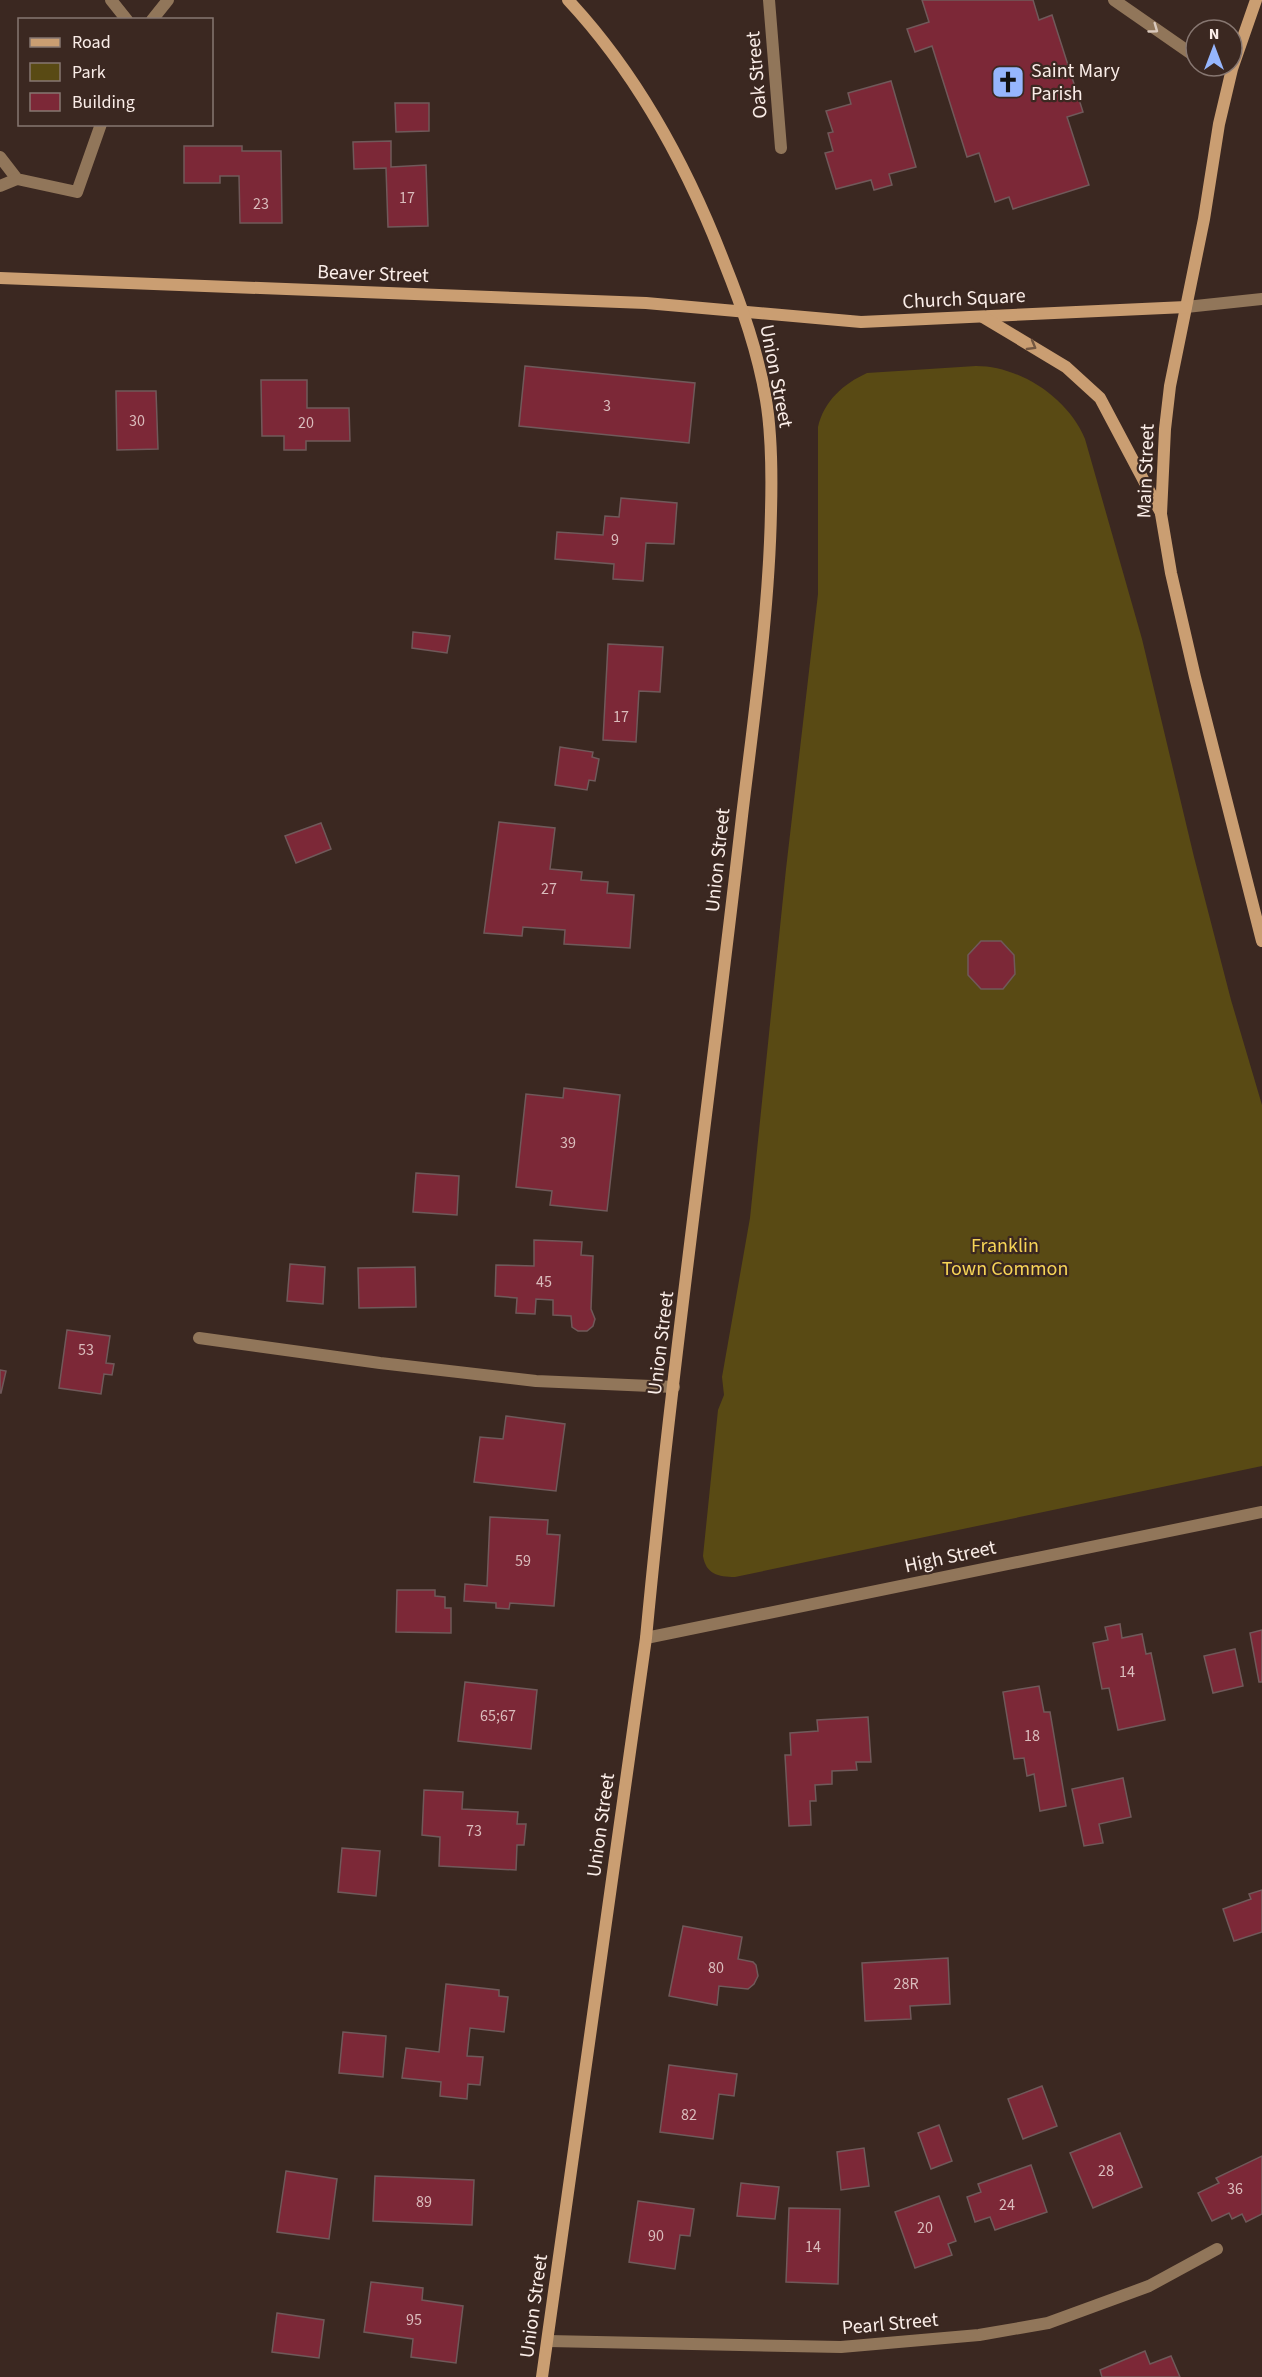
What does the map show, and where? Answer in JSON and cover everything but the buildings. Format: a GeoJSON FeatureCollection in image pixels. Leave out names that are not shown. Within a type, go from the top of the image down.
{"type":"FeatureCollection","features":[{"type":"Feature","properties":{"kind":"main road","name":"Union Street"},"geometry":{"type":"LineString","coordinates":[[542,2377],[646,1638],[656,1527],[717,1039],[768,588],[772,466],[769,426],[759,368],[744,313],[705,212],[681,163],[624,69],[568,0]]}},
{"type":"Feature","properties":{"kind":"main road","name":"Main Street"},"geometry":{"type":"LineString","coordinates":[[1244,29],[1256,0]]}},
{"type":"Feature","properties":{"kind":"main road","name":"Main Street"},"geometry":{"type":"LineString","coordinates":[[1226,78],[1204,219],[1168,401],[1161,514],[1195,677],[1262,941]]}},
{"type":"Feature","properties":{"kind":"main road","name":"Beaver Street"},"geometry":{"type":"LineString","coordinates":[[0,278],[646,303],[744,313]]}},
{"type":"Feature","properties":{"kind":"main road","name":"Church Square"},"geometry":{"type":"LineString","coordinates":[[744,313],[861,322],[1186,307]]}},
{"type":"Feature","properties":{"kind":"main road"},"geometry":{"type":"LineString","coordinates":[[982,316],[1066,367],[1100,398],[1161,514]]}},
{"type":"Feature","properties":{"kind":"street"},"geometry":{"type":"LineString","coordinates":[[111,0],[125,18]]}},
{"type":"Feature","properties":{"kind":"street"},"geometry":{"type":"LineString","coordinates":[[154,18],[168,0]]}},
{"type":"Feature","properties":{"kind":"street","name":"Oak Street"},"geometry":{"type":"LineString","coordinates":[[769,0],[782,148]]}},
{"type":"Feature","properties":{"kind":"street"},"geometry":{"type":"LineString","coordinates":[[1114,0],[1184,49]]}},
{"type":"Feature","properties":{"kind":"street"},"geometry":{"type":"LineString","coordinates":[[0,186],[17,179],[77,192],[100,126]]}},
{"type":"Feature","properties":{"kind":"street"},"geometry":{"type":"LineString","coordinates":[[0,157],[17,179]]}},
{"type":"Feature","properties":{"kind":"street"},"geometry":{"type":"LineString","coordinates":[[1186,307],[1262,299]]}},
{"type":"Feature","properties":{"kind":"street"},"geometry":{"type":"LineString","coordinates":[[199,1338],[380,1363],[536,1381],[674,1387]]}},
{"type":"Feature","properties":{"kind":"street","name":"High Street"},"geometry":{"type":"LineString","coordinates":[[646,1638],[1262,1512]]}},
{"type":"Feature","properties":{"kind":"street","name":"Pearl Street"},"geometry":{"type":"LineString","coordinates":[[548,2341],[842,2347],[979,2335],[1048,2323],[1149,2286],[1217,2249]]}},
{"type":"Feature","properties":{"kind":"green space","name":"Franklin Town Common"},"geometry":{"type":"Polygon","coordinates":[[[976,366],[993,367],[1009,372],[1041,387],[1067,410],[1077,424],[1085,439],[1142,639],[1194,857],[1231,1000],[1262,1105],[1262,1466],[735,1577],[723,1576],[710,1571],[703,1556],[718,1410],[724,1395],[722,1377],[750,1218],[786,869],[818,594],[818,427],[825,409],[836,394],[850,382],[867,373],[976,366]]]}},
{"type":"Feature","properties":{"kind":"place","name":"Saint Mary Parish"},"geometry":{"type":"Point","coordinates":[1008,82]}}]}
